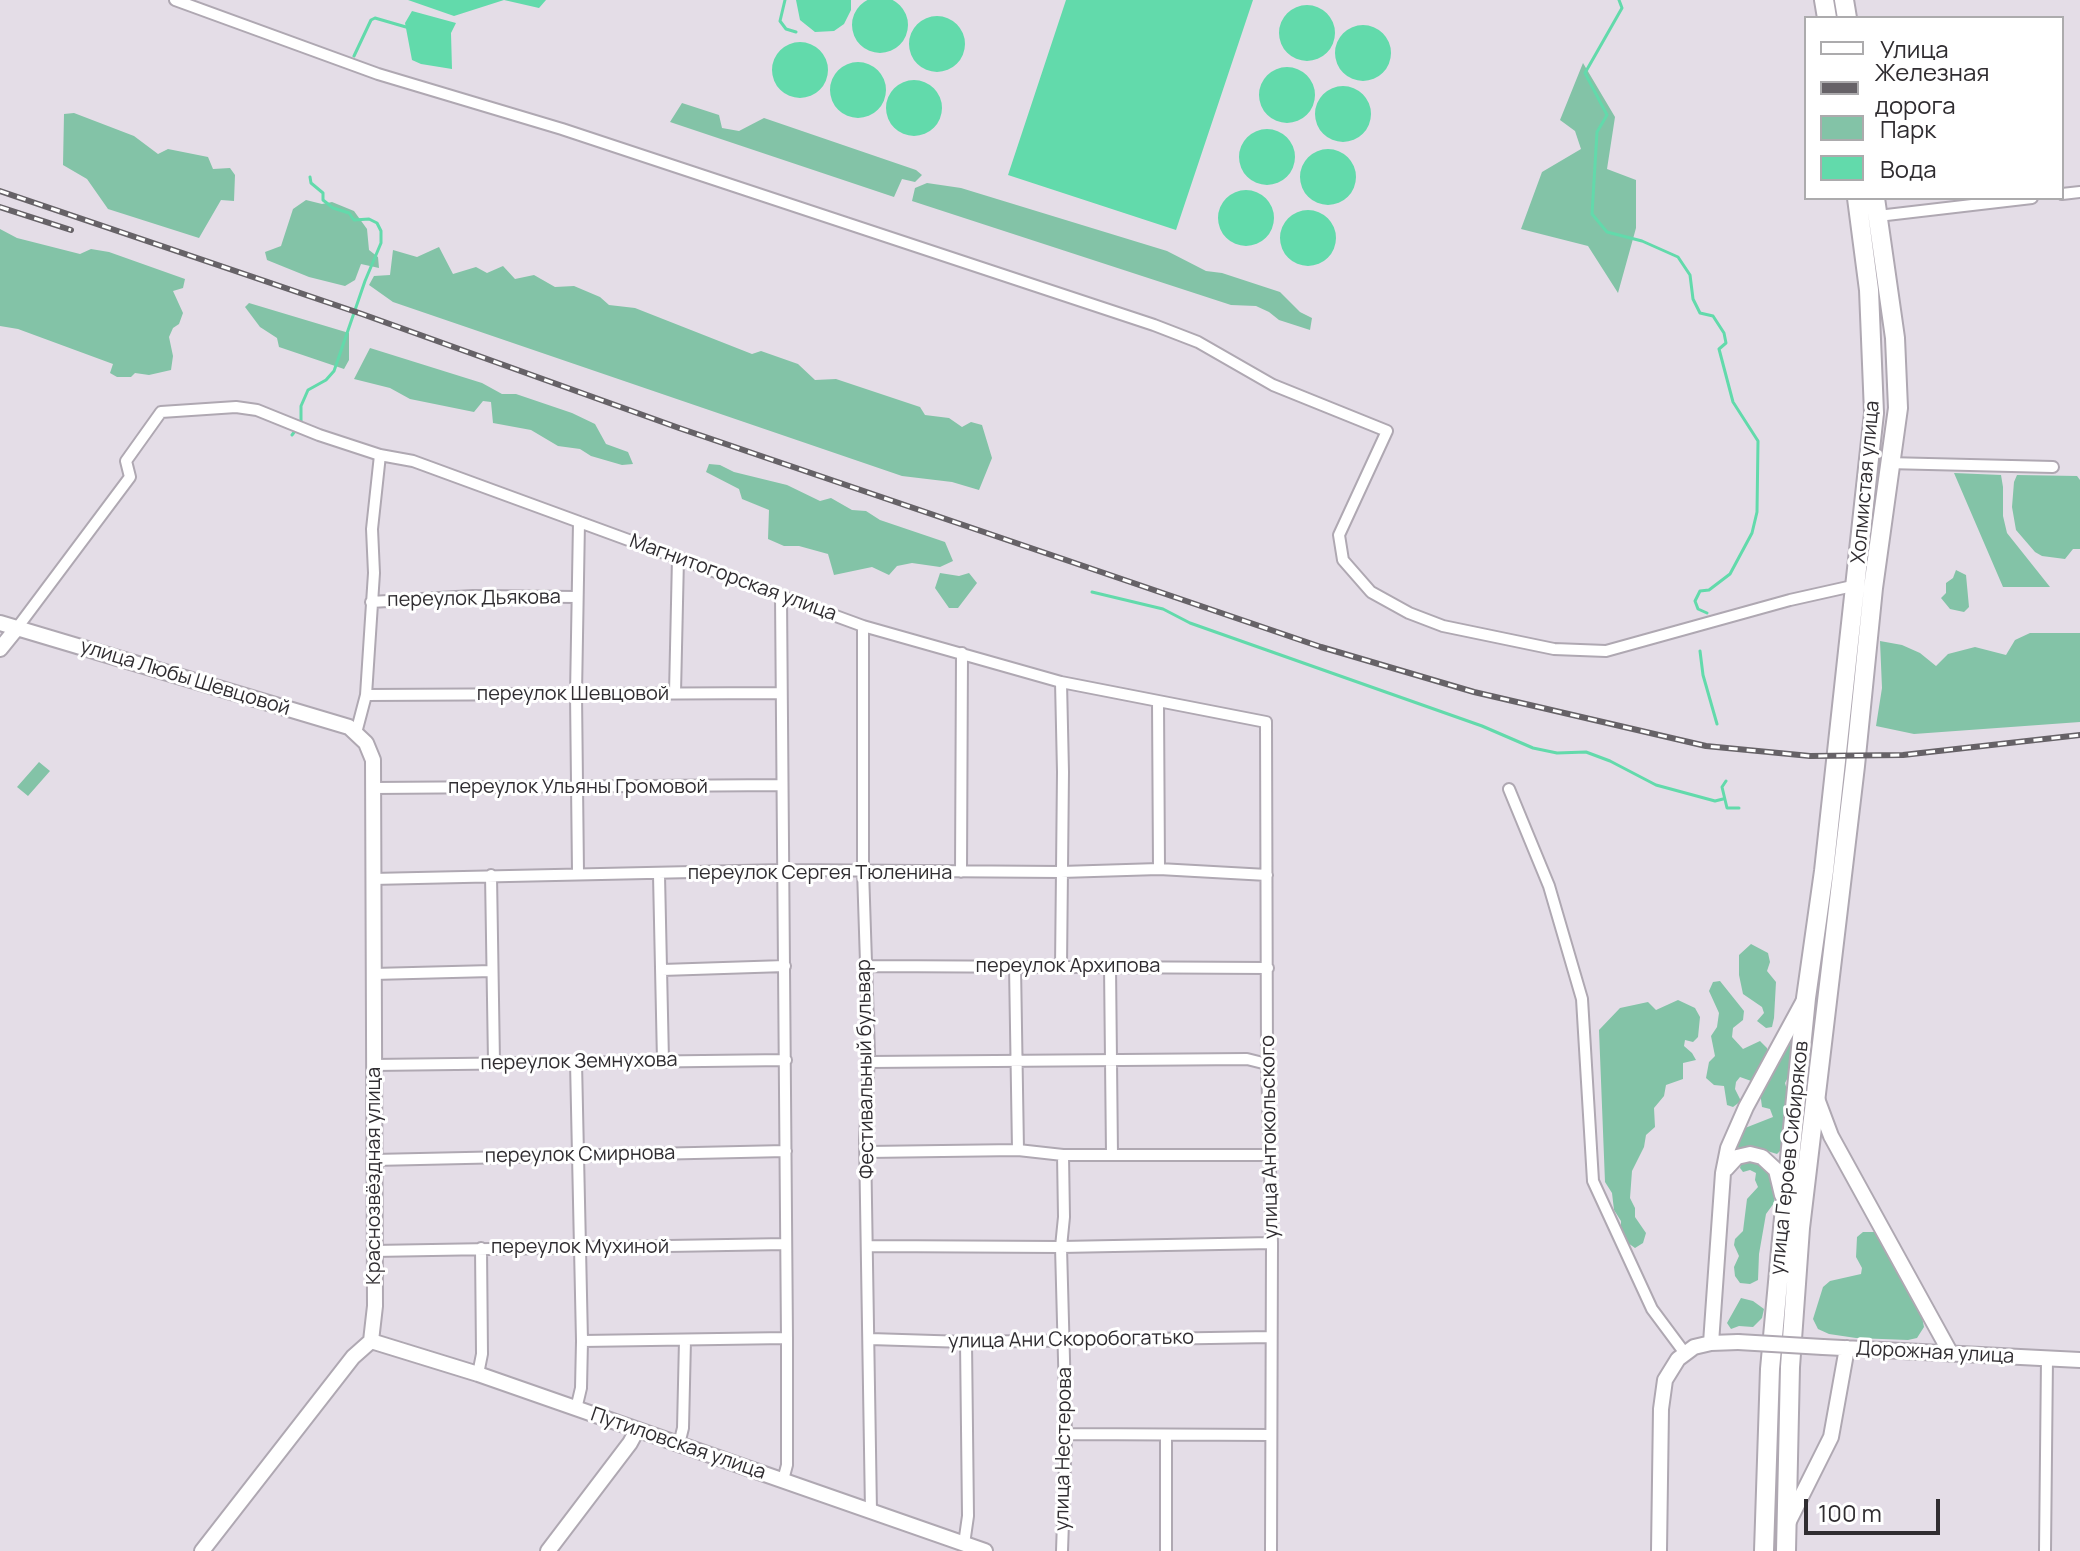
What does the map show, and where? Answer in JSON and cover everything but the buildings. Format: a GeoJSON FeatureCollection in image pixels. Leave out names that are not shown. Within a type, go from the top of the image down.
{"type":"FeatureCollection","features":[{"type":"Feature","properties":{"kind":"highway","name":"Холмистая улица"},"geometry":{"type":"LineString","coordinates":[[1845,766],[1857,585],[1874,413],[1872,340],[1857,200]]}},
{"type":"Feature","properties":{"kind":"highway","name":"Холмистая улица"},"geometry":{"type":"LineString","coordinates":[[1845,766],[1898,408],[1895,338],[1876,207]]}},
{"type":"Feature","properties":{"kind":"highway","name":"улица Героев Сибиряков"},"geometry":{"type":"LineString","coordinates":[[1764,1551],[1770,1369],[1784,1211],[1806,998],[1824,871],[1845,766]]}},
{"type":"Feature","properties":{"kind":"highway","name":"улица Героев Сибиряков"},"geometry":{"type":"LineString","coordinates":[[1786,1551],[1790,1367],[1800,1228],[1845,766]]}},
{"type":"Feature","properties":{"kind":"street"},"geometry":{"type":"LineString","coordinates":[[175,0],[378,74],[562,129],[1154,325],[1198,342],[1273,385],[1387,431],[1339,535],[1343,560],[1371,592],[1432,622],[1554,649],[1606,651],[1790,600],[1857,585]]}},
{"type":"Feature","properties":{"kind":"street","name":"Холмистая улица"},"geometry":{"type":"LineString","coordinates":[[1876,207],[1997,200]]}},
{"type":"Feature","properties":{"kind":"street","name":"Магнитогорская улица"},"geometry":{"type":"LineString","coordinates":[[17,628],[130,477],[126,461],[161,412],[257,410],[380,455],[413,461],[863,626],[1061,682],[1266,722]]}},
{"type":"Feature","properties":{"kind":"street"},"geometry":{"type":"LineString","coordinates":[[361,738],[374,573],[372,529],[380,455]]}},
{"type":"Feature","properties":{"kind":"street"},"geometry":{"type":"LineString","coordinates":[[1869,463],[2053,467]]}},
{"type":"Feature","properties":{"kind":"street"},"geometry":{"type":"LineString","coordinates":[[578,873],[576,694],[579,522]]}},
{"type":"Feature","properties":{"kind":"street"},"geometry":{"type":"LineString","coordinates":[[675,693],[678,558]]}},
{"type":"Feature","properties":{"kind":"street","name":"переулок Дьякова"},"geometry":{"type":"LineString","coordinates":[[371,602],[473,596],[577,597]]}},
{"type":"Feature","properties":{"kind":"street"},"geometry":{"type":"LineString","coordinates":[[781,596],[787,1338],[787,1465],[783,1480]]}},
{"type":"Feature","properties":{"kind":"street","name":"улица Любы Шевцовой"},"geometry":{"type":"LineString","coordinates":[[0,623],[349,727],[361,738]]}},
{"type":"Feature","properties":{"kind":"street","name":"Фестивальный бульвар"},"geometry":{"type":"LineString","coordinates":[[863,626],[871,1511]]}},
{"type":"Feature","properties":{"kind":"street"},"geometry":{"type":"LineString","coordinates":[[0,649],[17,628]]}},
{"type":"Feature","properties":{"kind":"street"},"geometry":{"type":"LineString","coordinates":[[961,872],[962,653]]}},
{"type":"Feature","properties":{"kind":"street"},"geometry":{"type":"LineString","coordinates":[[1061,682],[1061,967]]}},
{"type":"Feature","properties":{"kind":"street","name":"переулок Шевцовой"},"geometry":{"type":"LineString","coordinates":[[366,695],[781,693]]}},
{"type":"Feature","properties":{"kind":"street"},"geometry":{"type":"LineString","coordinates":[[1158,702],[1159,869]]}},
{"type":"Feature","properties":{"kind":"street","name":"улица Антокольского"},"geometry":{"type":"LineString","coordinates":[[1266,722],[1267,1064],[1272,1243],[1271,1551]]}},
{"type":"Feature","properties":{"kind":"street","name":"Краснозвёздная улица"},"geometry":{"type":"LineString","coordinates":[[361,738],[373,760],[375,1306],[371,1341]]}},
{"type":"Feature","properties":{"kind":"street","name":"переулок Ульяны Громовой"},"geometry":{"type":"LineString","coordinates":[[373,788],[782,785]]}},
{"type":"Feature","properties":{"kind":"street"},"geometry":{"type":"LineString","coordinates":[[1509,789],[1549,886],[1582,999],[1593,1181],[1652,1309],[1684,1352],[1671,1368],[1662,1392],[1659,1551]]}},
{"type":"Feature","properties":{"kind":"street","name":"переулок Сергея Тюленина"},"geometry":{"type":"LineString","coordinates":[[372,879],[784,870],[1061,872],[1159,869],[1267,875]]}},
{"type":"Feature","properties":{"kind":"street"},"geometry":{"type":"LineString","coordinates":[[491,875],[494,1062]]}},
{"type":"Feature","properties":{"kind":"street"},"geometry":{"type":"LineString","coordinates":[[659,875],[663,1061]]}},
{"type":"Feature","properties":{"kind":"street"},"geometry":{"type":"LineString","coordinates":[[662,970],[785,966]]}},
{"type":"Feature","properties":{"kind":"street","name":"переулок Архипова"},"geometry":{"type":"LineString","coordinates":[[867,966],[1268,968]]}},
{"type":"Feature","properties":{"kind":"street"},"geometry":{"type":"LineString","coordinates":[[1015,966],[1018,1150]]}},
{"type":"Feature","properties":{"kind":"street"},"geometry":{"type":"LineString","coordinates":[[1110,966],[1112,1155]]}},
{"type":"Feature","properties":{"kind":"street"},"geometry":{"type":"LineString","coordinates":[[373,974],[492,971]]}},
{"type":"Feature","properties":{"kind":"street"},"geometry":{"type":"LineString","coordinates":[[1711,1343],[1723,1173],[1728,1148],[1746,1107],[1806,998]]}},
{"type":"Feature","properties":{"kind":"street"},"geometry":{"type":"LineString","coordinates":[[869,1062],[1247,1059],[1267,1064]]}},
{"type":"Feature","properties":{"kind":"street","name":"переулок Земнухова"},"geometry":{"type":"LineString","coordinates":[[373,1065],[786,1060]]}},
{"type":"Feature","properties":{"kind":"street"},"geometry":{"type":"LineString","coordinates":[[576,1062],[582,1341],[581,1388],[576,1409]]}},
{"type":"Feature","properties":{"kind":"street"},"geometry":{"type":"LineString","coordinates":[[1815,1094],[1831,1136],[1951,1354]]}},
{"type":"Feature","properties":{"kind":"street"},"geometry":{"type":"LineString","coordinates":[[867,1152],[1018,1150],[1063,1155],[1269,1155]]}},
{"type":"Feature","properties":{"kind":"street","name":"переулок Смирнова"},"geometry":{"type":"LineString","coordinates":[[374,1160],[786,1151]]}},
{"type":"Feature","properties":{"kind":"street","name":"улица Нестерова"},"geometry":{"type":"LineString","coordinates":[[1062,1551],[1066,1434],[1061,1247],[1063,1155]]}},
{"type":"Feature","properties":{"kind":"street"},"geometry":{"type":"LineString","coordinates":[[1723,1173],[1731,1162],[1743,1155],[1756,1155],[1768,1161],[1779,1179],[1784,1211]]}},
{"type":"Feature","properties":{"kind":"street"},"geometry":{"type":"LineString","coordinates":[[868,1246],[1061,1247],[1272,1243]]}},
{"type":"Feature","properties":{"kind":"street","name":"переулок Мухиной"},"geometry":{"type":"LineString","coordinates":[[373,1251],[786,1244]]}},
{"type":"Feature","properties":{"kind":"street"},"geometry":{"type":"LineString","coordinates":[[478,1374],[482,1354],[481,1248]]}},
{"type":"Feature","properties":{"kind":"street","name":"улица Ани Скоробогатько"},"geometry":{"type":"LineString","coordinates":[[870,1339],[966,1342],[1271,1337]]}},
{"type":"Feature","properties":{"kind":"street"},"geometry":{"type":"LineString","coordinates":[[582,1341],[787,1338]]}},
{"type":"Feature","properties":{"kind":"street"},"geometry":{"type":"LineString","coordinates":[[679,1444],[683,1428],[685,1340]]}},
{"type":"Feature","properties":{"kind":"street"},"geometry":{"type":"LineString","coordinates":[[202,1551],[353,1357],[371,1341]]}},
{"type":"Feature","properties":{"kind":"street","name":"Путиловская улица"},"geometry":{"type":"LineString","coordinates":[[371,1341],[478,1374],[985,1551]]}},
{"type":"Feature","properties":{"kind":"street"},"geometry":{"type":"LineString","coordinates":[[964,1544],[968,1516],[966,1342]]}},
{"type":"Feature","properties":{"kind":"street","name":"Дорожная улица"},"geometry":{"type":"LineString","coordinates":[[1684,1352],[1711,1343],[1738,1342],[2080,1360]]}},
{"type":"Feature","properties":{"kind":"street"},"geometry":{"type":"LineString","coordinates":[[1786,1527],[1831,1437],[1847,1348]]}},
{"type":"Feature","properties":{"kind":"street"},"geometry":{"type":"LineString","coordinates":[[2045,1551],[2047,1358]]}},
{"type":"Feature","properties":{"kind":"street"},"geometry":{"type":"LineString","coordinates":[[548,1551],[637,1430]]}},
{"type":"Feature","properties":{"kind":"street"},"geometry":{"type":"LineString","coordinates":[[1066,1434],[1271,1435]]}},
{"type":"Feature","properties":{"kind":"street"},"geometry":{"type":"LineString","coordinates":[[1166,1435],[1166,1551]]}},
{"type":"Feature","properties":{"kind":"green space"},"geometry":{"type":"Polygon","coordinates":[[[1583,63],[1615,117],[1607,169],[1636,180],[1636,228],[1618,293],[1588,246],[1521,229],[1542,172],[1581,149],[1575,131],[1560,120],[1583,63]]]}},
{"type":"Feature","properties":{"kind":"green space"},"geometry":{"type":"Polygon","coordinates":[[[682,103],[719,115],[722,128],[739,131],[764,118],[916,170],[922,175],[915,182],[902,179],[894,197],[670,122],[682,103]]]}},
{"type":"Feature","properties":{"kind":"green space"},"geometry":{"type":"Polygon","coordinates":[[[74,113],[134,136],[158,154],[168,149],[208,157],[213,169],[230,168],[235,175],[234,201],[221,200],[199,238],[108,209],[87,179],[63,165],[64,114],[74,113]]]}},
{"type":"Feature","properties":{"kind":"green space"},"geometry":{"type":"Polygon","coordinates":[[[927,183],[961,188],[1167,251],[1206,271],[1222,273],[1280,292],[1300,312],[1312,318],[1310,330],[1279,320],[1256,306],[1231,305],[912,201],[915,188],[927,183]]]}},
{"type":"Feature","properties":{"kind":"green space"},"geometry":{"type":"Polygon","coordinates":[[[306,200],[322,204],[332,202],[354,211],[367,229],[369,250],[378,257],[379,268],[361,264],[355,280],[345,286],[309,277],[267,260],[265,252],[281,246],[293,209],[306,200]]]}},
{"type":"Feature","properties":{"kind":"green space"},"geometry":{"type":"Polygon","coordinates":[[[0,229],[17,238],[80,254],[91,249],[109,252],[185,279],[183,288],[173,291],[183,313],[169,337],[173,356],[171,370],[117,377],[110,373],[113,364],[18,329],[0,326],[0,229]]]}},
{"type":"Feature","properties":{"kind":"green space"},"geometry":{"type":"Polygon","coordinates":[[[439,247],[453,274],[476,267],[487,273],[503,266],[515,279],[534,275],[555,287],[574,286],[600,297],[609,305],[635,308],[752,354],[761,351],[798,364],[815,380],[836,379],[920,407],[925,415],[949,418],[962,427],[971,422],[982,425],[992,458],[979,490],[952,482],[902,476],[393,302],[369,285],[374,276],[390,275],[393,250],[417,257],[439,247]]]}},
{"type":"Feature","properties":{"kind":"green space"},"geometry":{"type":"Polygon","coordinates":[[[249,303],[349,333],[349,360],[344,369],[279,347],[277,338],[260,327],[245,307],[249,303]]]}},
{"type":"Feature","properties":{"kind":"green space"},"geometry":{"type":"Polygon","coordinates":[[[370,348],[482,383],[502,394],[516,394],[572,413],[595,424],[606,444],[628,452],[633,464],[622,465],[591,456],[580,449],[558,446],[531,430],[493,423],[491,402],[483,401],[474,412],[410,399],[390,388],[354,379],[370,348]]]}},
{"type":"Feature","properties":{"kind":"green space"},"geometry":{"type":"Polygon","coordinates":[[[709,464],[787,485],[820,501],[831,498],[852,510],[866,511],[880,520],[945,542],[953,561],[940,567],[912,563],[897,566],[889,575],[872,567],[834,575],[828,554],[799,546],[784,546],[768,539],[769,510],[742,499],[739,489],[706,472],[709,464]]]}},
{"type":"Feature","properties":{"kind":"green space"},"geometry":{"type":"Polygon","coordinates":[[[1954,473],[2001,475],[2007,533],[2050,587],[2003,587],[1954,473]]]}},
{"type":"Feature","properties":{"kind":"green space"},"geometry":{"type":"Polygon","coordinates":[[[2017,475],[2077,476],[2080,480],[2080,549],[2073,549],[2065,559],[2042,556],[2016,530],[2012,507],[2017,475]]]}},
{"type":"Feature","properties":{"kind":"green space"},"geometry":{"type":"Polygon","coordinates":[[[1956,570],[1966,575],[1969,607],[1964,612],[1950,609],[1941,598],[1946,593],[1946,583],[1953,578],[1956,570]]]}},
{"type":"Feature","properties":{"kind":"green space"},"geometry":{"type":"Polygon","coordinates":[[[940,573],[959,576],[969,573],[977,583],[958,608],[949,608],[935,588],[940,573]]]}},
{"type":"Feature","properties":{"kind":"green space"},"geometry":{"type":"Polygon","coordinates":[[[2030,633],[2080,633],[2080,722],[1914,734],[1876,726],[1882,688],[1880,641],[1902,645],[1920,653],[1936,666],[1948,654],[1975,647],[2006,655],[2015,640],[2030,633]]]}},
{"type":"Feature","properties":{"kind":"green space"},"geometry":{"type":"Polygon","coordinates":[[[39,762],[50,771],[28,796],[17,787],[39,762]]]}},
{"type":"Feature","properties":{"kind":"green space"},"geometry":{"type":"Polygon","coordinates":[[[1751,944],[1768,953],[1770,962],[1767,971],[1776,982],[1772,1027],[1766,1028],[1757,1021],[1764,1013],[1762,1007],[1743,994],[1739,955],[1751,944]]]}},
{"type":"Feature","properties":{"kind":"green space"},"geometry":{"type":"Polygon","coordinates":[[[1720,981],[1744,1011],[1743,1020],[1733,1028],[1732,1037],[1743,1049],[1760,1041],[1767,1048],[1768,1060],[1754,1082],[1740,1077],[1736,1082],[1735,1089],[1741,1101],[1733,1107],[1727,1105],[1724,1086],[1714,1085],[1706,1078],[1709,1062],[1715,1056],[1711,1036],[1717,1027],[1719,1013],[1709,991],[1713,982],[1720,981]]]}},
{"type":"Feature","properties":{"kind":"green space"},"geometry":{"type":"Polygon","coordinates":[[[1678,1000],[1695,1008],[1700,1017],[1698,1037],[1693,1042],[1685,1040],[1684,1046],[1696,1060],[1683,1063],[1683,1079],[1666,1085],[1664,1096],[1654,1108],[1655,1127],[1646,1135],[1644,1147],[1632,1171],[1630,1198],[1635,1217],[1646,1233],[1643,1243],[1635,1248],[1628,1243],[1621,1229],[1612,1193],[1605,1182],[1599,1030],[1620,1008],[1648,1002],[1656,1010],[1678,1000]]]}},
{"type":"Feature","properties":{"kind":"green space"},"geometry":{"type":"Polygon","coordinates":[[[1794,1033],[1794,1066],[1785,1083],[1790,1100],[1785,1146],[1777,1154],[1754,1147],[1739,1149],[1737,1145],[1745,1128],[1773,1117],[1770,1109],[1762,1107],[1760,1092],[1794,1033]]]}},
{"type":"Feature","properties":{"kind":"green space"},"geometry":{"type":"Polygon","coordinates":[[[1755,1162],[1764,1168],[1775,1190],[1774,1203],[1766,1214],[1758,1280],[1750,1284],[1740,1283],[1734,1267],[1739,1256],[1735,1239],[1743,1231],[1747,1199],[1758,1187],[1756,1173],[1750,1170],[1743,1172],[1740,1168],[1741,1164],[1755,1162]]]}},
{"type":"Feature","properties":{"kind":"green space"},"geometry":{"type":"Polygon","coordinates":[[[1863,1232],[1879,1232],[1919,1302],[1924,1327],[1917,1338],[1856,1338],[1818,1329],[1813,1319],[1823,1287],[1830,1281],[1861,1274],[1862,1268],[1856,1257],[1857,1237],[1863,1232]]]}},
{"type":"Feature","properties":{"kind":"green space"},"geometry":{"type":"Polygon","coordinates":[[[1741,1298],[1753,1301],[1764,1309],[1762,1318],[1753,1327],[1731,1329],[1727,1323],[1741,1298]]]}},
{"type":"Feature","properties":{"kind":"water"},"geometry":{"type":"Polygon","coordinates":[[[873,-1],[887,-1],[900,5],[908,25],[900,45],[880,53],[860,45],[852,25],[860,5],[873,-1]]]}},
{"type":"Feature","properties":{"kind":"water"},"geometry":{"type":"Polygon","coordinates":[[[408,0],[504,0],[454,16],[408,0]]]}},
{"type":"Feature","properties":{"kind":"water"},"geometry":{"type":"Polygon","coordinates":[[[504,0],[546,0],[539,8],[504,0]]]}},
{"type":"Feature","properties":{"kind":"water"},"geometry":{"type":"Polygon","coordinates":[[[796,0],[851,0],[851,10],[844,24],[834,31],[815,32],[800,20],[796,0]]]}},
{"type":"Feature","properties":{"kind":"water"},"geometry":{"type":"Polygon","coordinates":[[[1066,0],[1253,0],[1176,230],[1008,175],[1066,0]]]}},
{"type":"Feature","properties":{"kind":"water"},"geometry":{"type":"Polygon","coordinates":[[[1307,5],[1327,13],[1335,33],[1327,53],[1307,61],[1287,53],[1279,33],[1287,13],[1307,5]]]}},
{"type":"Feature","properties":{"kind":"water"},"geometry":{"type":"Polygon","coordinates":[[[412,11],[456,23],[451,33],[452,69],[412,60],[405,23],[412,11]]]}},
{"type":"Feature","properties":{"kind":"water"},"geometry":{"type":"Polygon","coordinates":[[[937,16],[957,24],[965,44],[957,64],[937,72],[917,64],[909,44],[917,24],[937,16]]]}},
{"type":"Feature","properties":{"kind":"water"},"geometry":{"type":"Polygon","coordinates":[[[1363,25],[1383,33],[1391,53],[1383,73],[1363,81],[1343,73],[1335,53],[1343,33],[1363,25]]]}},
{"type":"Feature","properties":{"kind":"water"},"geometry":{"type":"Polygon","coordinates":[[[800,42],[820,50],[828,70],[820,90],[800,98],[780,90],[772,70],[780,50],[800,42]]]}},
{"type":"Feature","properties":{"kind":"water"},"geometry":{"type":"Polygon","coordinates":[[[858,62],[878,70],[886,90],[878,110],[858,118],[838,110],[830,90],[838,70],[858,62]]]}},
{"type":"Feature","properties":{"kind":"water"},"geometry":{"type":"Polygon","coordinates":[[[1287,67],[1307,75],[1315,95],[1307,115],[1287,123],[1267,115],[1259,95],[1267,75],[1287,67]]]}},
{"type":"Feature","properties":{"kind":"water"},"geometry":{"type":"Polygon","coordinates":[[[914,80],[934,88],[942,108],[934,128],[914,136],[894,128],[886,108],[894,88],[914,80]]]}},
{"type":"Feature","properties":{"kind":"water"},"geometry":{"type":"Polygon","coordinates":[[[1343,86],[1363,94],[1371,114],[1363,134],[1343,142],[1323,134],[1315,114],[1323,94],[1343,86]]]}},
{"type":"Feature","properties":{"kind":"water"},"geometry":{"type":"Polygon","coordinates":[[[1267,129],[1287,137],[1295,157],[1287,177],[1267,185],[1247,177],[1239,157],[1247,137],[1267,129]]]}},
{"type":"Feature","properties":{"kind":"water"},"geometry":{"type":"Polygon","coordinates":[[[1328,149],[1348,157],[1356,177],[1348,197],[1328,205],[1308,197],[1300,177],[1308,157],[1328,149]]]}},
{"type":"Feature","properties":{"kind":"water"},"geometry":{"type":"Polygon","coordinates":[[[1246,190],[1266,198],[1274,218],[1266,238],[1246,246],[1226,238],[1218,218],[1226,198],[1246,190]]]}},
{"type":"Feature","properties":{"kind":"water"},"geometry":{"type":"Polygon","coordinates":[[[1308,210],[1328,218],[1336,238],[1328,258],[1308,266],[1288,258],[1280,238],[1288,218],[1308,210]]]}},
{"type":"Feature","properties":{"kind":"waterway"},"geometry":{"type":"LineString","coordinates":[[785,0],[780,21],[786,29],[796,32]]}},
{"type":"Feature","properties":{"kind":"waterway"},"geometry":{"type":"LineString","coordinates":[[1619,0],[1622,8],[1585,73],[1607,115],[1597,132],[1592,214],[1607,232],[1642,241],[1678,257],[1690,275],[1693,299],[1700,313],[1713,316],[1724,333],[1726,343],[1719,349],[1733,402],[1758,441],[1757,512],[1752,533],[1730,574],[1709,590],[1700,591],[1695,601],[1698,609],[1707,613]]}},
{"type":"Feature","properties":{"kind":"waterway"},"geometry":{"type":"LineString","coordinates":[[354,56],[371,20],[375,18],[406,27]]}},
{"type":"Feature","properties":{"kind":"waterway"},"geometry":{"type":"LineString","coordinates":[[292,435],[301,423],[301,406],[308,390],[326,380],[334,371],[381,243],[377,223],[369,219],[354,220],[349,213],[333,208],[323,200],[323,193],[311,183],[310,177]]}},
{"type":"Feature","properties":{"kind":"waterway"},"geometry":{"type":"LineString","coordinates":[[1092,592],[1163,609],[1190,623],[1482,726],[1533,748],[1557,753],[1586,752],[1656,785],[1715,801],[1723,799]]}},
{"type":"Feature","properties":{"kind":"waterway"},"geometry":{"type":"LineString","coordinates":[[1700,651],[1703,675],[1717,724]]}},
{"type":"Feature","properties":{"kind":"waterway"},"geometry":{"type":"LineString","coordinates":[[1726,781],[1722,787],[1727,808],[1739,808]]}},
{"type":"Feature","properties":{"kind":"railway"},"geometry":{"type":"LineString","coordinates":[[0,191],[362,314],[679,428],[1321,647],[1474,692],[1706,746],[1810,756],[1903,755],[2080,735]]}},
{"type":"Feature","properties":{"kind":"railway"},"geometry":{"type":"LineString","coordinates":[[0,207],[71,230]]}}]}
